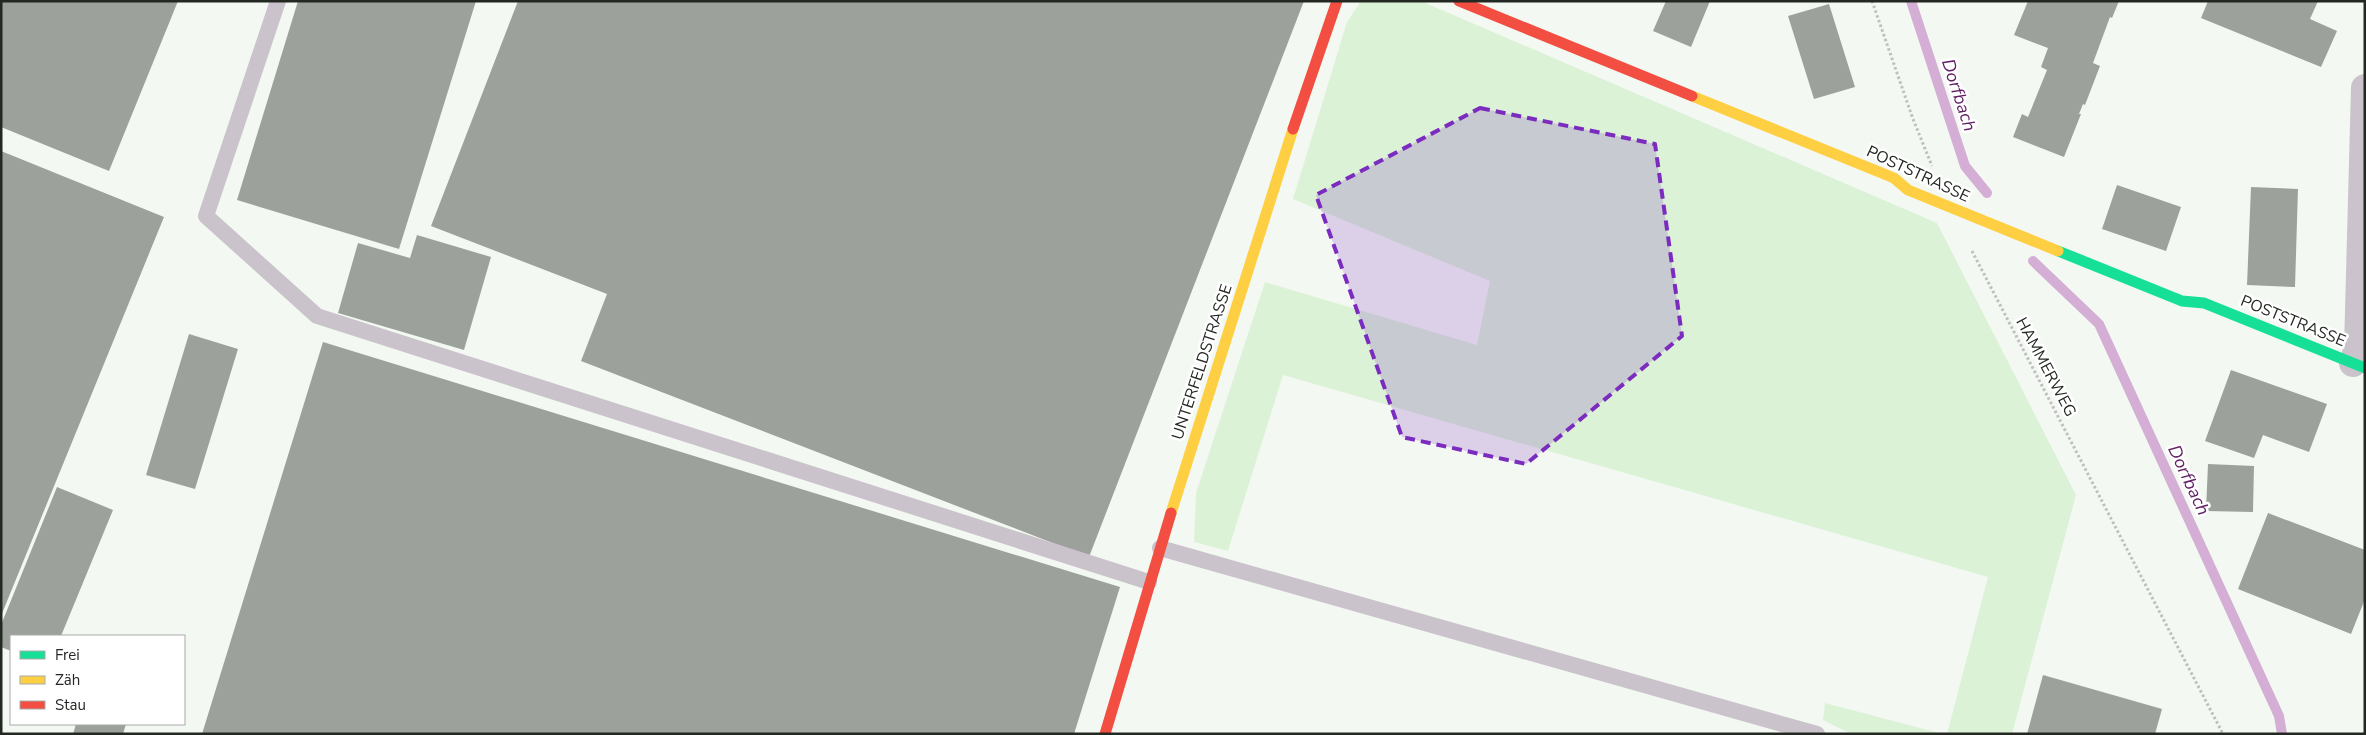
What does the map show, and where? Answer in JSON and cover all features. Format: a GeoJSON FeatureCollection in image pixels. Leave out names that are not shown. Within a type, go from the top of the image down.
{"type":"FeatureCollection","features":[{"type":"Feature","properties":{"kind":"street","name":"UNTERFELDSTRASSE"},"geometry":{"type":"LineString","coordinates":[[1105,734],[1149,582],[1306,90],[1337,1]]}},
{"type":"Feature","properties":{"kind":"street","name":"POSTSTRASSE"},"geometry":{"type":"LineString","coordinates":[[1460,1],[1894,178],[1908,190],[1950,208],[2182,301],[2204,303],[2359,365]]}},
{"type":"Feature","properties":{"kind":"street"},"geometry":{"type":"LineString","coordinates":[[2359,365],[2364,101]]}},
{"type":"Feature","properties":{"kind":"lane"},"geometry":{"type":"LineString","coordinates":[[278,1],[206,216],[317,316],[1149,582]]}},
{"type":"Feature","properties":{"kind":"lane"},"geometry":{"type":"LineString","coordinates":[[1160,548],[1817,734]]}},
{"type":"Feature","properties":{"kind":"path","name":"HAMMERWEG"},"geometry":{"type":"LineString","coordinates":[[1872,1],[1913,119],[1950,208],[2223,734]]}},
{"type":"Feature","properties":{"kind":"highlighted area"},"geometry":{"type":"Polygon","coordinates":[[[1480,108],[1655,144],[1682,336],[1526,464],[1402,437],[1316,195],[1480,108]]]}},
{"type":"Feature","properties":{"kind":"green space"},"geometry":{"type":"Polygon","coordinates":[[[1361,1],[1421,1],[1937,223],[2076,495],[2012,734],[1947,734],[1988,577],[1283,375],[1228,551],[1194,542],[1196,493],[1265,282],[1477,345],[1490,281],[1293,199],[1347,22],[1361,1]]]}},
{"type":"Feature","properties":{"kind":"green space"},"geometry":{"type":"Polygon","coordinates":[[[1825,703],[1943,734],[1851,734],[1823,720],[1825,703]]]}},
{"type":"Feature","properties":{"kind":"building"},"geometry":{"type":"Polygon","coordinates":[[[1,1],[178,1],[109,171],[1,127],[1,1]]]}},
{"type":"Feature","properties":{"kind":"building"},"geometry":{"type":"Polygon","coordinates":[[[298,1],[476,1],[399,249],[237,200],[298,1]]]}},
{"type":"Feature","properties":{"kind":"building"},"geometry":{"type":"Polygon","coordinates":[[[518,1],[1304,1],[1089,557],[581,361],[607,294],[431,226],[518,1]]]}},
{"type":"Feature","properties":{"kind":"building"},"geometry":{"type":"Polygon","coordinates":[[[1666,1],[1710,1],[1691,47],[1653,31],[1666,1]]]}},
{"type":"Feature","properties":{"kind":"building"},"geometry":{"type":"Polygon","coordinates":[[[2028,1],[2119,1],[2112,18],[2110,17],[2093,63],[2100,66],[2085,105],[2083,104],[2079,114],[2081,114],[2064,157],[2013,137],[2022,114],[2028,117],[2047,70],[2041,67],[2048,48],[2014,35],[2028,1]]]}},
{"type":"Feature","properties":{"kind":"building"},"geometry":{"type":"Polygon","coordinates":[[[2208,1],[2318,1],[2310,19],[2337,31],[2321,67],[2201,18],[2208,1]]]}},
{"type":"Feature","properties":{"kind":"building"},"geometry":{"type":"Polygon","coordinates":[[[1829,4],[1855,87],[1814,99],[1788,16],[1829,4]]]}},
{"type":"Feature","properties":{"kind":"building"},"geometry":{"type":"Polygon","coordinates":[[[1,151],[164,217],[1,616],[1,151]]]}},
{"type":"Feature","properties":{"kind":"building"},"geometry":{"type":"Polygon","coordinates":[[[2117,185],[2181,207],[2166,251],[2102,229],[2117,185]]]}},
{"type":"Feature","properties":{"kind":"building"},"geometry":{"type":"Polygon","coordinates":[[[2251,187],[2298,189],[2295,287],[2247,285],[2251,187]]]}},
{"type":"Feature","properties":{"kind":"building"},"geometry":{"type":"Polygon","coordinates":[[[417,235],[491,257],[464,350],[338,313],[358,243],[410,258],[417,235]]]}},
{"type":"Feature","properties":{"kind":"building"},"geometry":{"type":"Polygon","coordinates":[[[189,334],[238,349],[195,489],[146,475],[189,334]]]}},
{"type":"Feature","properties":{"kind":"building"},"geometry":{"type":"Polygon","coordinates":[[[323,342],[1120,587],[1074,734],[202,734],[323,342]]]}},
{"type":"Feature","properties":{"kind":"building"},"geometry":{"type":"Polygon","coordinates":[[[2231,370],[2327,404],[2309,452],[2263,435],[2254,458],[2205,441],[2231,370]]]}},
{"type":"Feature","properties":{"kind":"building"},"geometry":{"type":"Polygon","coordinates":[[[2208,464],[2254,466],[2253,512],[2206,511],[2208,464]]]}},
{"type":"Feature","properties":{"kind":"building"},"geometry":{"type":"Polygon","coordinates":[[[57,487],[113,510],[61,635],[10,635],[10,651],[1,647],[1,625],[57,487]]]}},
{"type":"Feature","properties":{"kind":"building"},"geometry":{"type":"Polygon","coordinates":[[[2268,513],[2365,550],[2365,599],[2351,634],[2238,589],[2268,513]]]}},
{"type":"Feature","properties":{"kind":"building"},"geometry":{"type":"Polygon","coordinates":[[[2043,675],[2162,709],[2155,734],[2027,734],[2043,675]]]}},
{"type":"Feature","properties":{"kind":"building"},"geometry":{"type":"Polygon","coordinates":[[[76,725],[126,725],[123,734],[73,734],[76,725]]]}},
{"type":"Feature","properties":{"kind":"waterway","name":"Dorfbach"},"geometry":{"type":"LineString","coordinates":[[1911,1],[1965,166],[1987,193]]}},
{"type":"Feature","properties":{"kind":"waterway","name":"Dorfbach"},"geometry":{"type":"LineString","coordinates":[[2033,261],[2099,324],[2279,716],[2282,734]]}},
{"type":"Feature","properties":{"kind":"traffic: fast"},"geometry":{"type":"LineString","coordinates":[[2058,251],[2182,301],[2204,303],[2365,368]]}},
{"type":"Feature","properties":{"kind":"traffic: slow"},"geometry":{"type":"LineString","coordinates":[[1692,96],[1894,178],[1908,190],[2058,251]]}},
{"type":"Feature","properties":{"kind":"traffic: slow"},"geometry":{"type":"LineString","coordinates":[[1171,513],[1293,129]]}},
{"type":"Feature","properties":{"kind":"traffic: jam"},"geometry":{"type":"LineString","coordinates":[[1293,129],[1337,1]]}},
{"type":"Feature","properties":{"kind":"traffic: jam"},"geometry":{"type":"LineString","coordinates":[[1459,1],[1692,96]]}},
{"type":"Feature","properties":{"kind":"traffic: jam"},"geometry":{"type":"LineString","coordinates":[[1105,734],[1171,513]]}}]}
